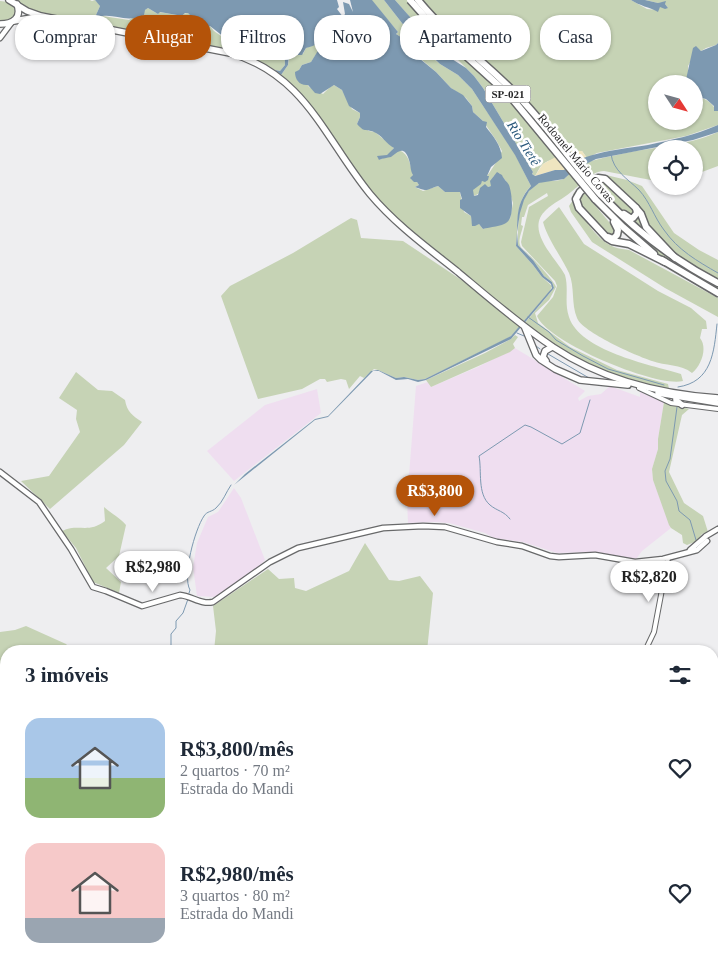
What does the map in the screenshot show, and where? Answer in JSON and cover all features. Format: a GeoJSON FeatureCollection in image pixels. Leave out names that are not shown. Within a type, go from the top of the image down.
{"type":"FeatureCollection","features":[{"type":"Feature","properties":{"kind":"highway"},"geometry":{"type":"LineString","coordinates":[[9,0],[27,11],[38,15]]}},
{"type":"Feature","properties":{"kind":"highway","name":"Rodoanel Mário Covas"},"geometry":{"type":"LineString","coordinates":[[410,0],[435,28],[509,96],[597,196],[675,258],[718,283]]}},
{"type":"Feature","properties":{"kind":"highway","name":"Rodoanel Mário Covas"},"geometry":{"type":"LineString","coordinates":[[418,0],[443,27],[517,94],[597,196],[611,217],[665,262],[718,293]]}},
{"type":"Feature","properties":{"kind":"highway"},"geometry":{"type":"LineString","coordinates":[[0,24],[13,22],[18,14],[16,3]]}},
{"type":"Feature","properties":{"kind":"highway"},"geometry":{"type":"LineString","coordinates":[[115,30],[230,53],[270,70],[282,78],[308,106],[369,192],[384,209],[552,347],[594,370],[636,384],[683,394],[718,398]]}},
{"type":"Feature","properties":{"kind":"highway"},"geometry":{"type":"LineString","coordinates":[[665,262],[629,244],[612,241],[604,235],[577,205],[577,195],[594,180],[606,179],[635,206],[641,214],[646,227],[675,258]]}},
{"type":"Feature","properties":{"kind":"highway"},"geometry":{"type":"LineString","coordinates":[[612,207],[632,218],[637,214],[635,206]]}},
{"type":"Feature","properties":{"kind":"highway"},"geometry":{"type":"LineString","coordinates":[[604,235],[613,239],[617,235],[617,228],[611,217]]}},
{"type":"Feature","properties":{"kind":"highway"},"geometry":{"type":"LineString","coordinates":[[523,325],[536,355],[549,365],[574,379],[626,384],[675,396],[718,402]]}},
{"type":"Feature","properties":{"kind":"highway"},"geometry":{"type":"LineString","coordinates":[[549,365],[543,357],[545,351],[552,347]]}},
{"type":"Feature","properties":{"kind":"highway"},"geometry":{"type":"LineString","coordinates":[[593,382],[597,376],[594,370]]}},
{"type":"Feature","properties":{"kind":"highway"},"geometry":{"type":"LineString","coordinates":[[675,396],[683,394]]}},
{"type":"Feature","properties":{"kind":"highway"},"geometry":{"type":"LineString","coordinates":[[675,396],[676,400],[682,405]]}},
{"type":"Feature","properties":{"kind":"main road"},"geometry":{"type":"LineString","coordinates":[[0,38],[13,22]]}},
{"type":"Feature","properties":{"kind":"main road"},"geometry":{"type":"LineString","coordinates":[[0,472],[39,502],[72,549],[94,588],[142,606],[180,595],[209,603],[220,598],[270,562],[298,548],[383,528],[423,526],[452,528],[497,542],[522,546],[554,557],[595,555],[635,562],[668,558],[697,550],[718,529]]}},
{"type":"Feature","properties":{"kind":"street"},"geometry":{"type":"LineString","coordinates":[[639,388],[663,400],[682,405],[718,409]]}},
{"type":"Feature","properties":{"kind":"street"},"geometry":{"type":"LineString","coordinates":[[648,645],[654,632],[668,558]]}},
{"type":"Feature","properties":{"kind":"shaded area"},"geometry":{"type":"Polygon","coordinates":[[[515,348],[585,391],[578,398],[579,401],[588,396],[601,394],[610,386],[640,397],[640,392],[664,402],[658,449],[652,469],[653,480],[671,528],[642,551],[636,559],[597,552],[557,553],[523,542],[494,538],[485,533],[449,523],[408,523],[407,501],[416,386],[428,382],[431,387],[478,367],[515,348]]]}},
{"type":"Feature","properties":{"kind":"shaded area"},"geometry":{"type":"Polygon","coordinates":[[[317,389],[321,413],[234,481],[207,451],[265,405],[317,389]]]}},
{"type":"Feature","properties":{"kind":"shaded area"},"geometry":{"type":"Polygon","coordinates":[[[234,488],[241,498],[265,560],[257,569],[216,597],[197,596],[193,567],[197,543],[208,517],[218,512],[234,488]]]}},
{"type":"Feature","properties":{"kind":"green space"},"geometry":{"type":"Polygon","coordinates":[[[17,0],[95,0],[100,6],[96,15],[48,15],[29,10],[17,0]]]}},
{"type":"Feature","properties":{"kind":"green space"},"geometry":{"type":"Polygon","coordinates":[[[371,0],[384,0],[400,20],[400,36],[396,34],[398,32],[390,23],[390,15],[384,15],[371,0]]]}},
{"type":"Feature","properties":{"kind":"green space"},"geometry":{"type":"Polygon","coordinates":[[[395,0],[631,0],[647,9],[658,10],[660,6],[668,8],[665,2],[658,3],[645,0],[718,0],[718,43],[701,51],[698,49],[688,66],[688,75],[648,75],[648,130],[703,130],[703,99],[707,100],[718,111],[718,125],[686,136],[665,140],[648,140],[648,143],[597,153],[587,158],[582,151],[546,162],[535,176],[532,174],[533,172],[483,88],[458,60],[530,60],[530,15],[408,15],[395,0]]]}},
{"type":"Feature","properties":{"kind":"green space"},"geometry":{"type":"Polygon","coordinates":[[[0,1],[9,2],[16,7],[16,15],[9,21],[0,22],[0,1]]]}},
{"type":"Feature","properties":{"kind":"green space"},"geometry":{"type":"Polygon","coordinates":[[[148,8],[158,14],[159,12],[177,15],[137,15],[148,8]]]}},
{"type":"Feature","properties":{"kind":"green space"},"geometry":{"type":"Polygon","coordinates":[[[115,18],[125,19],[125,30],[115,28],[115,18]]]}},
{"type":"Feature","properties":{"kind":"green space"},"geometry":{"type":"Polygon","coordinates":[[[211,27],[221,36],[221,49],[211,47],[211,27]]]}},
{"type":"Feature","properties":{"kind":"green space"},"geometry":{"type":"Polygon","coordinates":[[[314,45],[314,58],[311,62],[302,65],[299,70],[309,87],[323,94],[334,85],[342,90],[352,109],[360,113],[357,124],[369,131],[375,132],[394,148],[387,156],[399,150],[403,152],[409,161],[413,175],[411,179],[419,185],[415,187],[423,191],[438,186],[445,192],[460,192],[464,212],[471,216],[472,223],[479,224],[483,229],[510,219],[513,203],[506,181],[499,173],[493,177],[491,186],[483,187],[478,194],[474,196],[473,194],[473,188],[486,177],[502,151],[483,121],[473,112],[472,106],[466,98],[451,88],[422,60],[435,60],[458,75],[472,89],[515,154],[531,186],[522,200],[518,214],[516,246],[552,286],[550,291],[523,322],[404,224],[366,185],[317,113],[306,99],[281,75],[288,65],[289,60],[304,60],[306,48],[314,45]]]}},
{"type":"Feature","properties":{"kind":"green space"},"geometry":{"type":"Polygon","coordinates":[[[256,60],[285,60],[285,65],[280,71],[256,60]]]}},
{"type":"Feature","properties":{"kind":"green space"},"geometry":{"type":"Polygon","coordinates":[[[718,132],[718,166],[703,172],[703,140],[694,140],[718,132]]]}},
{"type":"Feature","properties":{"kind":"green space"},"geometry":{"type":"Polygon","coordinates":[[[648,149],[648,179],[604,171],[594,174],[546,210],[540,218],[538,226],[540,235],[565,275],[569,317],[576,329],[586,339],[617,354],[634,361],[681,374],[683,381],[670,381],[651,377],[604,361],[560,338],[545,327],[537,316],[553,297],[557,286],[555,281],[522,246],[521,242],[529,207],[548,196],[547,193],[528,205],[524,217],[522,217],[521,225],[523,226],[519,241],[521,248],[518,245],[520,211],[526,195],[532,188],[542,182],[562,179],[583,164],[648,149]]]}},
{"type":"Feature","properties":{"kind":"green space"},"geometry":{"type":"Polygon","coordinates":[[[606,175],[642,186],[674,233],[718,260],[718,279],[690,266],[629,219],[638,215],[603,176],[573,196],[573,194],[588,181],[596,177],[606,175]]]}},
{"type":"Feature","properties":{"kind":"green space"},"geometry":{"type":"Polygon","coordinates":[[[595,181],[605,181],[636,210],[633,216],[622,211],[612,203],[594,183],[595,181]]]}},
{"type":"Feature","properties":{"kind":"green space"},"geometry":{"type":"Polygon","coordinates":[[[582,190],[615,229],[616,232],[612,236],[607,234],[579,202],[582,190]]]}},
{"type":"Feature","properties":{"kind":"green space"},"geometry":{"type":"Polygon","coordinates":[[[592,190],[641,236],[655,247],[718,286],[718,292],[652,251],[591,192],[592,190]]]}},
{"type":"Feature","properties":{"kind":"green space"},"geometry":{"type":"Polygon","coordinates":[[[573,196],[584,218],[601,239],[614,247],[629,250],[718,298],[718,317],[665,288],[592,242],[571,212],[569,206],[573,196]]]}},
{"type":"Feature","properties":{"kind":"green space"},"geometry":{"type":"Polygon","coordinates":[[[559,207],[584,244],[658,291],[691,308],[706,321],[707,329],[702,329],[700,338],[703,347],[702,357],[692,373],[683,368],[657,363],[635,354],[611,343],[581,324],[575,313],[569,273],[543,222],[559,207]]]}},
{"type":"Feature","properties":{"kind":"green space"},"geometry":{"type":"Polygon","coordinates":[[[351,218],[357,220],[361,238],[403,241],[469,285],[520,326],[506,339],[425,379],[396,378],[374,369],[364,378],[360,376],[349,389],[346,380],[341,379],[327,382],[325,379],[320,379],[302,389],[258,399],[221,296],[230,286],[293,253],[351,218]]]}},
{"type":"Feature","properties":{"kind":"green space"},"geometry":{"type":"Polygon","coordinates":[[[521,248],[544,270],[556,287],[549,300],[535,313],[538,323],[570,347],[617,370],[668,384],[669,389],[630,380],[593,366],[558,347],[524,324],[554,288],[552,282],[544,276],[533,260],[521,248]]]}},
{"type":"Feature","properties":{"kind":"green space"},"geometry":{"type":"Polygon","coordinates":[[[515,335],[518,337],[513,344],[515,348],[510,352],[431,387],[426,380],[485,353],[515,335]]]}},
{"type":"Feature","properties":{"kind":"green space"},"geometry":{"type":"Polygon","coordinates":[[[76,372],[98,390],[112,391],[125,400],[127,408],[142,422],[124,445],[50,509],[21,481],[49,476],[80,432],[76,419],[77,410],[59,398],[76,372]]]}},
{"type":"Feature","properties":{"kind":"green space"},"geometry":{"type":"Polygon","coordinates":[[[664,402],[689,409],[682,415],[669,472],[684,503],[703,516],[708,532],[702,534],[697,541],[687,545],[683,543],[682,535],[669,525],[653,480],[652,469],[658,449],[664,402]]]}},
{"type":"Feature","properties":{"kind":"green space"},"geometry":{"type":"Polygon","coordinates":[[[104,507],[126,525],[119,556],[106,568],[121,582],[119,593],[93,582],[76,548],[62,531],[99,525],[105,521],[104,507]]]}},
{"type":"Feature","properties":{"kind":"green space"},"geometry":{"type":"Polygon","coordinates":[[[365,543],[389,580],[399,581],[420,576],[433,593],[428,645],[215,645],[216,631],[213,606],[268,569],[279,579],[294,578],[295,588],[306,591],[349,571],[365,543]]]}},
{"type":"Feature","properties":{"kind":"green space"},"geometry":{"type":"Polygon","coordinates":[[[26,626],[67,645],[0,645],[0,632],[26,626]]]}},
{"type":"Feature","properties":{"kind":"sand"},"geometry":{"type":"Polygon","coordinates":[[[570,149],[575,156],[579,151],[582,151],[587,158],[569,165],[565,170],[555,170],[535,176],[543,164],[570,149]]]}},
{"type":"Feature","properties":{"kind":"water"},"geometry":{"type":"Polygon","coordinates":[[[95,0],[337,0],[339,7],[337,9],[342,15],[314,15],[314,45],[306,48],[304,52],[304,15],[221,15],[221,35],[211,27],[211,15],[190,15],[185,13],[177,15],[160,12],[158,14],[148,8],[145,10],[144,15],[125,15],[125,18],[115,17],[115,15],[96,15],[100,6],[95,0]]]}},
{"type":"Feature","properties":{"kind":"water"},"geometry":{"type":"Polygon","coordinates":[[[350,0],[372,0],[384,15],[344,15],[343,2],[349,4],[353,12],[350,0]]]}},
{"type":"Feature","properties":{"kind":"water"},"geometry":{"type":"Polygon","coordinates":[[[384,0],[395,0],[408,15],[400,15],[400,20],[384,0]]]}},
{"type":"Feature","properties":{"kind":"water"},"geometry":{"type":"Polygon","coordinates":[[[631,0],[645,0],[658,3],[666,1],[665,4],[668,8],[660,7],[658,12],[631,0]]]}},
{"type":"Feature","properties":{"kind":"water"},"geometry":{"type":"Polygon","coordinates":[[[390,22],[398,32],[396,34],[400,36],[400,60],[421,60],[451,88],[463,95],[472,106],[473,112],[483,121],[487,122],[486,127],[494,137],[502,158],[491,167],[487,176],[489,176],[488,180],[482,181],[473,190],[474,196],[478,195],[480,188],[485,184],[488,187],[491,186],[490,181],[497,172],[502,175],[509,185],[512,199],[512,211],[509,220],[499,226],[483,229],[479,224],[472,226],[471,216],[460,208],[460,200],[462,199],[460,192],[445,192],[438,186],[427,190],[415,187],[419,185],[410,178],[413,175],[405,152],[400,151],[391,157],[379,160],[377,156],[387,155],[394,148],[377,133],[364,130],[357,124],[360,113],[349,106],[342,90],[334,85],[320,94],[315,93],[308,85],[298,82],[295,72],[302,65],[311,62],[314,57],[314,60],[390,60],[390,22]]]}},
{"type":"Feature","properties":{"kind":"water"},"geometry":{"type":"Polygon","coordinates":[[[718,43],[718,111],[714,111],[714,106],[703,98],[703,75],[687,75],[693,48],[696,46],[701,51],[718,43]]]}},
{"type":"Feature","properties":{"kind":"water"},"geometry":{"type":"Polygon","coordinates":[[[285,60],[288,60],[288,65],[281,75],[275,70],[280,71],[285,65],[285,60]]]}},
{"type":"Feature","properties":{"kind":"water"},"geometry":{"type":"Polygon","coordinates":[[[436,60],[454,60],[474,76],[533,172],[532,174],[535,176],[555,170],[564,170],[581,159],[603,152],[648,145],[648,149],[596,159],[574,170],[564,179],[539,183],[529,191],[520,213],[517,232],[518,245],[533,260],[544,276],[552,282],[554,288],[511,339],[426,380],[418,382],[408,379],[396,380],[379,371],[373,371],[328,417],[315,420],[234,485],[245,474],[315,419],[328,416],[371,371],[378,370],[396,378],[425,379],[511,336],[552,288],[551,284],[542,277],[516,246],[518,214],[519,207],[525,193],[531,186],[515,155],[472,89],[458,75],[436,60]]]}},
{"type":"Feature","properties":{"kind":"water"},"geometry":{"type":"Polygon","coordinates":[[[718,125],[718,132],[693,140],[670,140],[701,132],[718,125]]]}},
{"type":"Feature","properties":{"kind":"waterway"},"geometry":{"type":"LineString","coordinates":[[611,154],[618,170],[643,195],[669,237],[688,255],[718,273]]}},
{"type":"Feature","properties":{"kind":"waterway"},"geometry":{"type":"LineString","coordinates":[[528,317],[549,332],[556,340],[608,369],[664,385]]}},
{"type":"Feature","properties":{"kind":"waterway"},"geometry":{"type":"LineString","coordinates":[[678,387],[698,379],[709,364],[717,324]]}},
{"type":"Feature","properties":{"kind":"waterway"},"geometry":{"type":"LineString","coordinates":[[517,333],[524,336]]}},
{"type":"Feature","properties":{"kind":"waterway"},"geometry":{"type":"LineString","coordinates":[[536,346],[540,349]]}},
{"type":"Feature","properties":{"kind":"waterway"},"geometry":{"type":"LineString","coordinates":[[548,354],[589,378]]}},
{"type":"Feature","properties":{"kind":"waterway"},"geometry":{"type":"LineString","coordinates":[[510,519],[490,505],[483,495],[479,456],[525,425],[562,444],[580,433],[590,400]]}},
{"type":"Feature","properties":{"kind":"waterway"},"geometry":{"type":"LineString","coordinates":[[677,407],[670,459],[665,471],[666,481],[677,501],[679,511],[690,520],[696,540]]}},
{"type":"Feature","properties":{"kind":"waterway"},"geometry":{"type":"LineString","coordinates":[[189,593],[189,564],[200,522],[207,513],[218,506],[231,485]]}},
{"type":"Feature","properties":{"kind":"waterway"},"geometry":{"type":"LineString","coordinates":[[171,645],[171,634],[176,628],[176,621],[183,613],[188,599]]}},
{"type":"Feature","properties":{"kind":"water label","name":"Rio Tietê"},"geometry":{"type":"Point","coordinates":[524,143]}}]}
